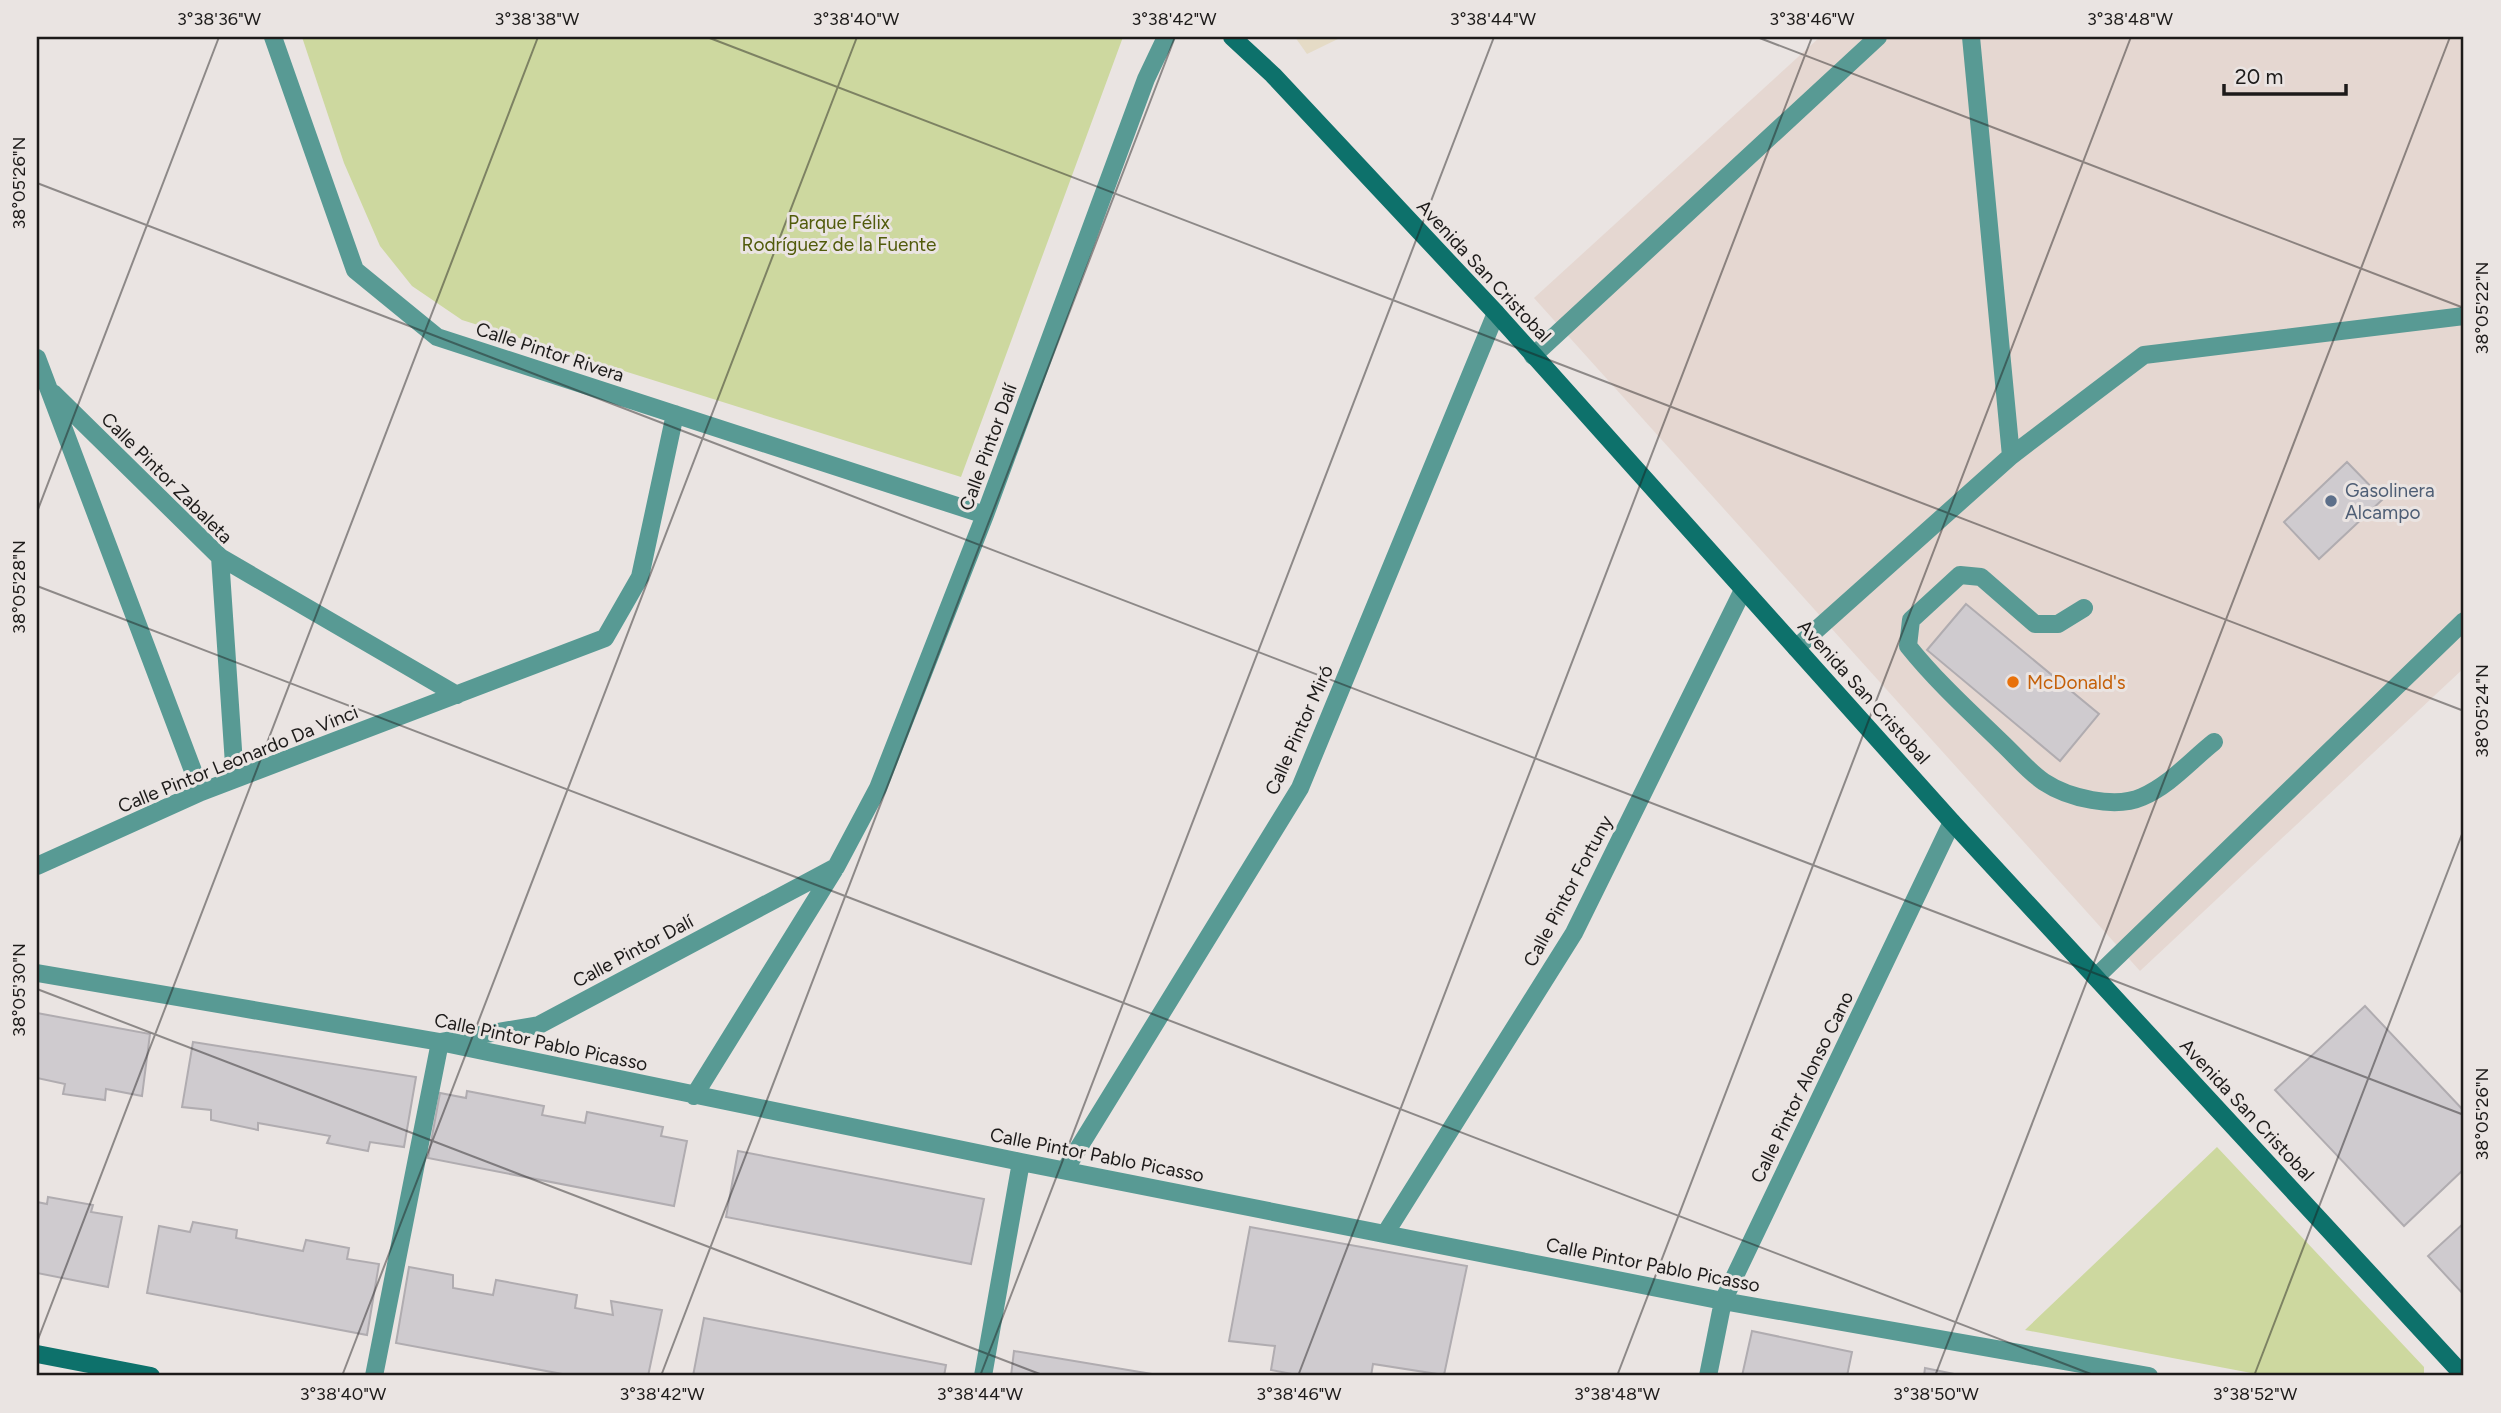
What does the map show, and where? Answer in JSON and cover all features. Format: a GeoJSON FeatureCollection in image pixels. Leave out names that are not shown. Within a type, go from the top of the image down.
{"type":"FeatureCollection","features":[{"type":"Feature","properties":{"kind":"street","name":"Calle Pintor Rivera"},"geometry":{"type":"LineString","coordinates":[[273,37],[355,270],[437,337],[985,514]]}},
{"type":"Feature","properties":{"kind":"street","name":"Calle Pintor Dalí"},"geometry":{"type":"LineString","coordinates":[[694,1096],[836,867],[878,788],[985,514],[1146,79],[1166,37]]}},
{"type":"Feature","properties":{"kind":"street","name":"Avenida San Cristobal"},"geometry":{"type":"LineString","coordinates":[[1233,37],[1273,75],[1496,313],[1952,822],[2464,1376]]}},
{"type":"Feature","properties":{"kind":"street"},"geometry":{"type":"LineString","coordinates":[[1533,356],[1878,37]]}},
{"type":"Feature","properties":{"kind":"street"},"geometry":{"type":"LineString","coordinates":[[1971,37],[2011,456]]}},
{"type":"Feature","properties":{"kind":"street","name":"Calle Pintor Miró"},"geometry":{"type":"LineString","coordinates":[[1065,1170],[1300,789],[1496,313]]}},
{"type":"Feature","properties":{"kind":"street"},"geometry":{"type":"LineString","coordinates":[[1796,648],[2011,456],[2144,355],[2464,316]]}},
{"type":"Feature","properties":{"kind":"street","name":"Calle Pintor Zabaleta"},"geometry":{"type":"LineString","coordinates":[[37,358],[201,792]]}},
{"type":"Feature","properties":{"kind":"street","name":"Calle Pintor Zabaleta"},"geometry":{"type":"LineString","coordinates":[[48,388],[220,557],[235,779]]}},
{"type":"Feature","properties":{"kind":"street","name":"Calle Pintor Leonardo Da Vinci"},"geometry":{"type":"LineString","coordinates":[[37,866],[201,792],[605,638],[640,577],[675,414]]}},
{"type":"Feature","properties":{"kind":"street"},"geometry":{"type":"LineString","coordinates":[[220,557],[457,695]]}},
{"type":"Feature","properties":{"kind":"street"},"geometry":{"type":"LineString","coordinates":[[2084,608],[2058,624],[2035,624],[1980,577],[1960,575],[1912,620],[1908,646],[1928,672],[2043,782],[2077,798],[2110,801],[2139,799],[2168,783],[2214,742]]}},
{"type":"Feature","properties":{"kind":"street","name":"Calle Pintor Fortuny"},"geometry":{"type":"LineString","coordinates":[[1385,1234],[1574,933],[1743,590]]}},
{"type":"Feature","properties":{"kind":"street"},"geometry":{"type":"LineString","coordinates":[[2096,977],[2464,621]]}},
{"type":"Feature","properties":{"kind":"street","name":"Calle Pintor Alonso Cano"},"geometry":{"type":"LineString","coordinates":[[1708,1376],[1723,1301],[1952,822]]}},
{"type":"Feature","properties":{"kind":"street","name":"Calle Pintor Dalí"},"geometry":{"type":"LineString","coordinates":[[440,1042],[539,1025],[836,867]]}},
{"type":"Feature","properties":{"kind":"street","name":"Calle Pintor Pablo Picasso"},"geometry":{"type":"LineString","coordinates":[[37,973],[440,1042],[694,1096],[1723,1301],[2149,1376]]}},
{"type":"Feature","properties":{"kind":"street"},"geometry":{"type":"LineString","coordinates":[[374,1376],[440,1042]]}},
{"type":"Feature","properties":{"kind":"street"},"geometry":{"type":"LineString","coordinates":[[984,1376],[1021,1162]]}},
{"type":"Feature","properties":{"kind":"street"},"geometry":{"type":"LineString","coordinates":[[37,1354],[151,1376]]}},
{"type":"Feature","properties":{"kind":"shaded area"},"geometry":{"type":"Polygon","coordinates":[[[1295,37],[1342,37],[1307,54],[1295,37]]]}},
{"type":"Feature","properties":{"kind":"shaded area"},"geometry":{"type":"Polygon","coordinates":[[[1820,37],[2464,37],[2464,668],[2140,971],[1534,298],[1820,37]]]}},
{"type":"Feature","properties":{"kind":"green space","name":"Parque Félix Rodríguez de la Fuente"},"geometry":{"type":"Polygon","coordinates":[[[302,37],[1123,37],[961,477],[462,320],[412,286],[380,246],[344,163],[302,37]]]}},
{"type":"Feature","properties":{"kind":"green space"},"geometry":{"type":"Polygon","coordinates":[[[2217,1147],[2424,1367],[2424,1376],[2267,1376],[2025,1330],[2217,1147]]]}},
{"type":"Feature","properties":{"kind":"building"},"geometry":{"type":"Polygon","coordinates":[[[2347,462],[2383,499],[2319,559],[2284,522],[2347,462]]]}},
{"type":"Feature","properties":{"kind":"building","name":"McDonald's"},"geometry":{"type":"Polygon","coordinates":[[[1966,604],[2099,714],[2060,761],[1927,650],[1966,604]]]}},
{"type":"Feature","properties":{"kind":"building"},"geometry":{"type":"Polygon","coordinates":[[[2365,1006],[2464,1111],[2464,1169],[2404,1226],[2275,1090],[2365,1006]]]}},
{"type":"Feature","properties":{"kind":"building"},"geometry":{"type":"Polygon","coordinates":[[[37,1013],[150,1034],[142,1096],[106,1089],[105,1100],[63,1094],[65,1084],[37,1078],[37,1013]]]}},
{"type":"Feature","properties":{"kind":"building"},"geometry":{"type":"Polygon","coordinates":[[[193,1042],[416,1077],[404,1147],[370,1142],[368,1151],[327,1143],[330,1136],[258,1123],[258,1130],[211,1120],[211,1110],[182,1107],[193,1042]]]}},
{"type":"Feature","properties":{"kind":"building"},"geometry":{"type":"Polygon","coordinates":[[[467,1091],[544,1106],[542,1115],[585,1123],[587,1112],[663,1127],[661,1136],[687,1141],[674,1206],[428,1158],[440,1093],[466,1098],[467,1091]]]}},
{"type":"Feature","properties":{"kind":"building"},"geometry":{"type":"Polygon","coordinates":[[[738,1151],[984,1199],[971,1264],[726,1217],[738,1151]]]}},
{"type":"Feature","properties":{"kind":"building"},"geometry":{"type":"Polygon","coordinates":[[[48,1197],[93,1205],[91,1212],[122,1217],[108,1287],[37,1273],[37,1202],[47,1204],[48,1197]]]}},
{"type":"Feature","properties":{"kind":"building"},"geometry":{"type":"Polygon","coordinates":[[[193,1222],[237,1230],[236,1238],[303,1251],[306,1240],[349,1248],[347,1259],[379,1264],[367,1335],[147,1293],[159,1226],[190,1232],[193,1222]]]}},
{"type":"Feature","properties":{"kind":"building"},"geometry":{"type":"Polygon","coordinates":[[[2464,1223],[2464,1295],[2428,1256],[2464,1223]]]}},
{"type":"Feature","properties":{"kind":"building"},"geometry":{"type":"Polygon","coordinates":[[[1250,1227],[1467,1266],[1444,1375],[1373,1364],[1371,1376],[1291,1376],[1292,1374],[1271,1370],[1275,1346],[1229,1341],[1250,1227]]]}},
{"type":"Feature","properties":{"kind":"building"},"geometry":{"type":"Polygon","coordinates":[[[409,1267],[453,1275],[453,1288],[493,1295],[496,1280],[577,1295],[575,1308],[613,1315],[611,1301],[662,1310],[648,1376],[573,1376],[396,1343],[409,1267]]]}},
{"type":"Feature","properties":{"kind":"building"},"geometry":{"type":"Polygon","coordinates":[[[704,1318],[946,1365],[944,1376],[693,1376],[704,1318]]]}},
{"type":"Feature","properties":{"kind":"building"},"geometry":{"type":"Polygon","coordinates":[[[1752,1331],[1852,1352],[1847,1376],[1742,1376],[1752,1331]]]}},
{"type":"Feature","properties":{"kind":"building"},"geometry":{"type":"Polygon","coordinates":[[[1014,1351],[1164,1376],[1011,1376],[1014,1351]]]}},
{"type":"Feature","properties":{"kind":"building"},"geometry":{"type":"Polygon","coordinates":[[[1925,1368],[1964,1376],[1924,1376],[1925,1368]]]}},
{"type":"Feature","properties":{"kind":"place","name":"Gasolinera Alcampo"},"geometry":{"type":"Point","coordinates":[2331,501]}},
{"type":"Feature","properties":{"kind":"place","name":"McDonald's"},"geometry":{"type":"Point","coordinates":[2013,682]}}]}
